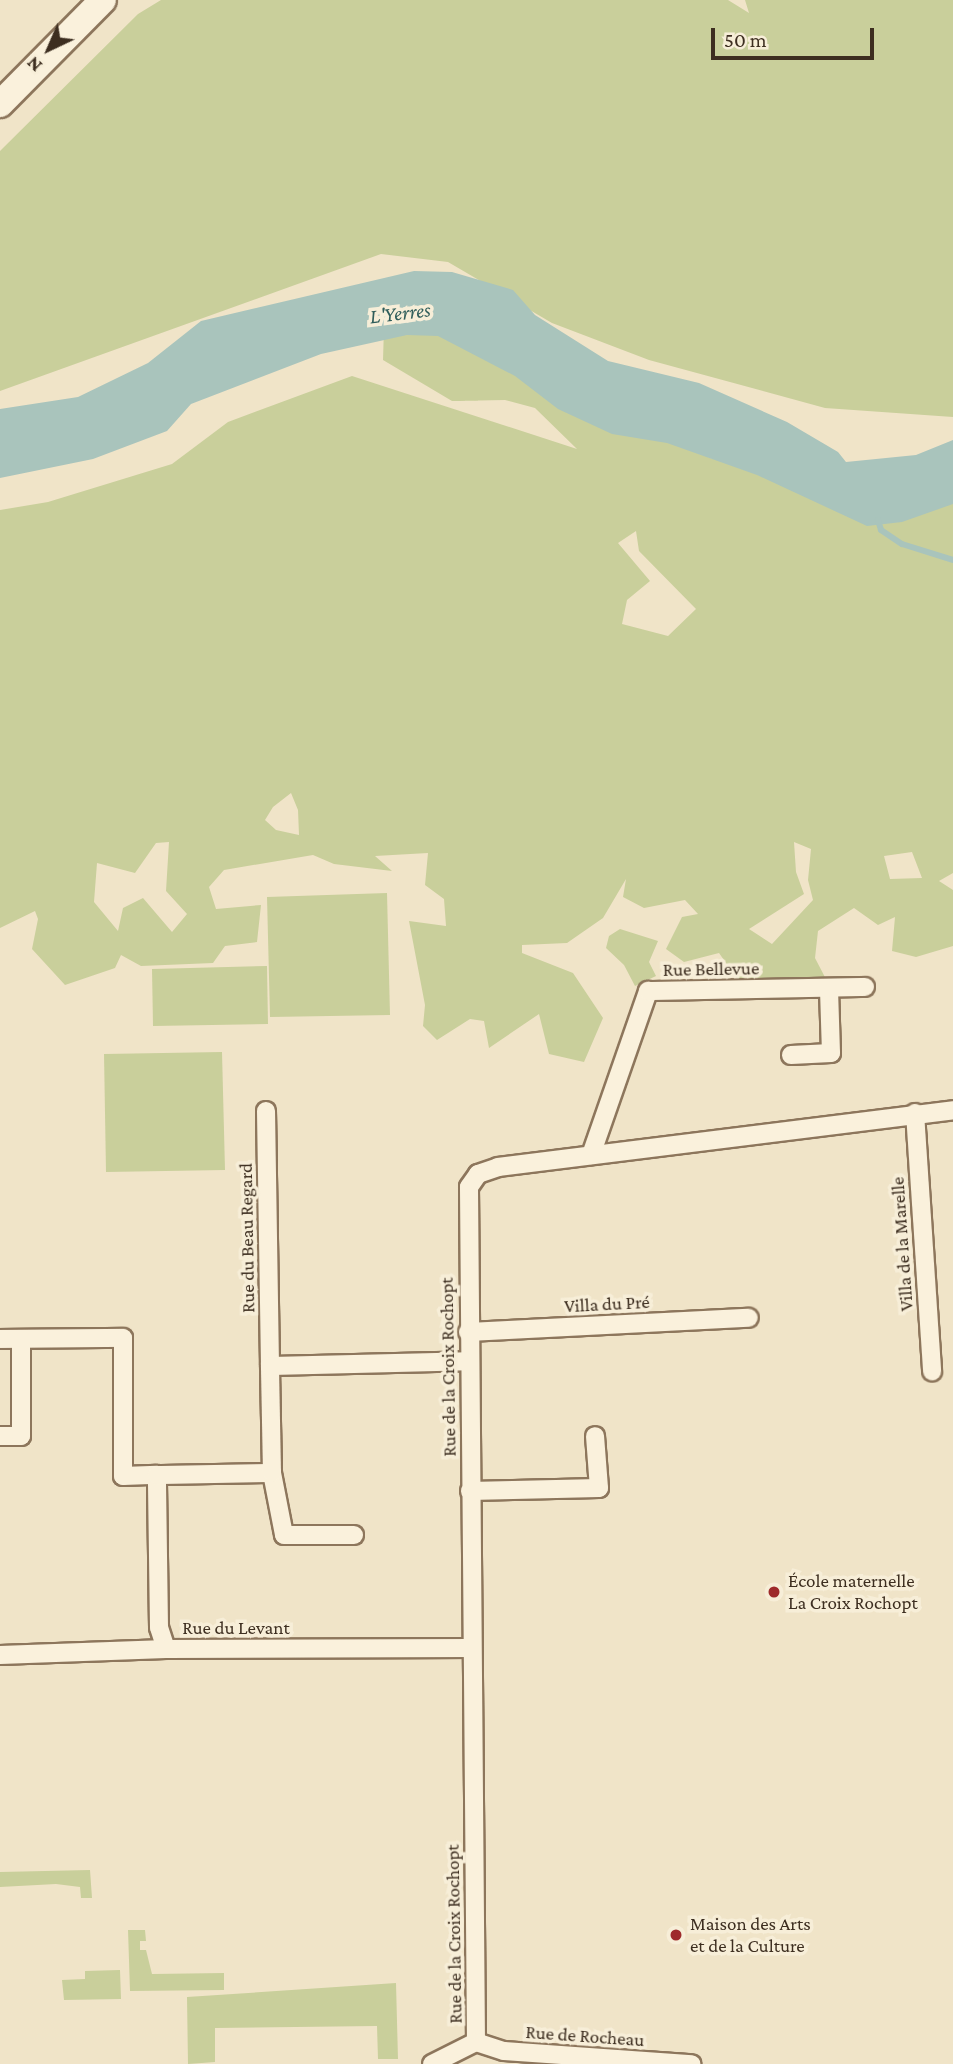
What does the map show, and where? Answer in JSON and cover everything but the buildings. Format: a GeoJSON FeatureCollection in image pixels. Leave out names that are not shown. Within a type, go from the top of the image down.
{"type":"FeatureCollection","features":[{"type":"Feature","properties":{"kind":"main road"},"geometry":{"type":"LineString","coordinates":[[0,104],[103,0]]}},
{"type":"Feature","properties":{"kind":"street","name":"Rue Bellevue"},"geometry":{"type":"LineString","coordinates":[[591,1155],[648,991],[865,987]]}},
{"type":"Feature","properties":{"kind":"street"},"geometry":{"type":"LineString","coordinates":[[791,1055],[831,1054],[829,988]]}},
{"type":"Feature","properties":{"kind":"street","name":"Rue de la Croix Rochopt"},"geometry":{"type":"LineString","coordinates":[[476,2042],[466,1212],[474,1180],[498,1167],[953,1110]]}},
{"type":"Feature","properties":{"kind":"street","name":"Rue du Beau Regard"},"geometry":{"type":"LineString","coordinates":[[266,1111],[272,1473],[284,1535],[355,1535]]}},
{"type":"Feature","properties":{"kind":"street","name":"Villa de la Marelle"},"geometry":{"type":"LineString","coordinates":[[915,1113],[932,1371]]}},
{"type":"Feature","properties":{"kind":"street","name":"Villa du Pré"},"geometry":{"type":"LineString","coordinates":[[468,1332],[749,1318]]}},
{"type":"Feature","properties":{"kind":"street"},"geometry":{"type":"LineString","coordinates":[[0,1339],[123,1338],[123,1476],[272,1473]]}},
{"type":"Feature","properties":{"kind":"street"},"geometry":{"type":"LineString","coordinates":[[0,1436],[22,1436],[21,1339]]}},
{"type":"Feature","properties":{"kind":"street"},"geometry":{"type":"LineString","coordinates":[[270,1366],[469,1361]]}},
{"type":"Feature","properties":{"kind":"street"},"geometry":{"type":"LineString","coordinates":[[470,1491],[599,1488],[595,1436]]}},
{"type":"Feature","properties":{"kind":"street"},"geometry":{"type":"LineString","coordinates":[[157,1475],[150,1587],[166,1649]]}},
{"type":"Feature","properties":{"kind":"street","name":"Rue du Levant"},"geometry":{"type":"LineString","coordinates":[[0,1655],[166,1649],[472,1648]]}},
{"type":"Feature","properties":{"kind":"street"},"geometry":{"type":"LineString","coordinates":[[432,2064],[476,2042]]}},
{"type":"Feature","properties":{"kind":"street","name":"Rue de Rocheau"},"geometry":{"type":"LineString","coordinates":[[476,2042],[504,2051],[692,2064]]}},
{"type":"Feature","properties":{"kind":"green space"},"geometry":{"type":"Polygon","coordinates":[[[161,0],[728,0],[749,13],[745,0],[953,0],[953,417],[825,408],[649,360],[552,323],[448,262],[381,254],[0,391],[0,151],[138,14],[161,0]]]}},
{"type":"Feature","properties":{"kind":"green space"},"geometry":{"type":"Polygon","coordinates":[[[384,327],[436,328],[643,418],[710,458],[794,474],[953,481],[953,873],[939,881],[953,890],[953,946],[916,957],[892,951],[895,917],[878,925],[854,908],[818,931],[815,958],[828,983],[751,999],[719,953],[684,962],[666,949],[682,917],[698,914],[685,900],[644,908],[623,897],[626,879],[603,918],[567,943],[522,945],[522,953],[573,973],[603,1018],[584,1062],[549,1054],[539,1014],[489,1048],[484,1021],[470,1019],[437,1040],[423,1026],[425,1005],[409,921],[446,926],[444,899],[425,885],[428,853],[375,856],[392,871],[334,864],[313,855],[224,870],[209,887],[216,909],[261,905],[257,942],[225,946],[213,963],[141,966],[121,955],[115,968],[65,985],[32,949],[38,919],[35,911],[0,928],[0,510],[48,502],[172,464],[228,422],[352,376],[577,449],[535,408],[505,400],[452,401],[383,360],[384,327]],[[636,531],[618,543],[650,581],[627,600],[622,624],[668,636],[696,609],[639,551],[636,531]],[[291,793],[273,807],[265,820],[276,830],[299,835],[298,810],[291,793]],[[169,842],[156,843],[135,873],[97,863],[94,902],[118,931],[123,908],[143,898],[172,932],[187,914],[166,891],[169,842]],[[794,842],[796,872],[804,894],[749,929],[772,944],[813,900],[808,880],[811,849],[794,842]],[[912,852],[884,856],[890,879],[922,878],[912,852]]]}},
{"type":"Feature","properties":{"kind":"green space"},"geometry":{"type":"Polygon","coordinates":[[[387,893],[390,1015],[270,1017],[267,897],[387,893]]]}},
{"type":"Feature","properties":{"kind":"green space"},"geometry":{"type":"Polygon","coordinates":[[[620,929],[658,941],[649,962],[656,976],[635,986],[624,965],[606,948],[609,936],[620,929]]]}},
{"type":"Feature","properties":{"kind":"green space"},"geometry":{"type":"Polygon","coordinates":[[[267,966],[268,1024],[153,1026],[152,969],[267,966]]]}},
{"type":"Feature","properties":{"kind":"green space"},"geometry":{"type":"Polygon","coordinates":[[[222,1052],[225,1170],[106,1172],[104,1054],[222,1052]]]}},
{"type":"Feature","properties":{"kind":"green space"},"geometry":{"type":"Polygon","coordinates":[[[90,1870],[92,1898],[81,1898],[80,1887],[56,1884],[0,1887],[0,1872],[90,1870]]]}},
{"type":"Feature","properties":{"kind":"green space"},"geometry":{"type":"Polygon","coordinates":[[[128,1930],[145,1930],[146,1941],[140,1941],[140,1950],[146,1950],[152,1974],[224,1973],[224,1990],[130,1991],[128,1930]]]}},
{"type":"Feature","properties":{"kind":"green space"},"geometry":{"type":"Polygon","coordinates":[[[120,1970],[121,1999],[64,2000],[62,1980],[85,1979],[85,1971],[120,1970]]]}},
{"type":"Feature","properties":{"kind":"green space"},"geometry":{"type":"Polygon","coordinates":[[[396,1983],[398,2059],[378,2059],[377,2026],[215,2028],[215,2062],[188,2064],[187,1997],[396,1983]]]}},
{"type":"Feature","properties":{"kind":"water"},"geometry":{"type":"Polygon","coordinates":[[[414,271],[452,272],[513,290],[535,315],[608,361],[699,383],[787,422],[838,452],[846,462],[916,455],[953,440],[953,504],[902,522],[867,526],[757,475],[667,443],[612,434],[558,409],[515,376],[438,336],[407,335],[321,354],[191,404],[167,431],[93,459],[0,478],[0,409],[78,397],[148,363],[201,321],[414,271]]]}},
{"type":"Feature","properties":{"kind":"waterway","name":"L'Yerres"},"geometry":{"type":"LineString","coordinates":[[878,520],[881,530],[902,544],[953,560]]}},
{"type":"Feature","properties":{"kind":"place","name":"École maternelle La Croix Rochopt"},"geometry":{"type":"Point","coordinates":[774,1592]}},
{"type":"Feature","properties":{"kind":"place","name":"Maison des Arts et de la Culture"},"geometry":{"type":"Point","coordinates":[676,1935]}}]}
